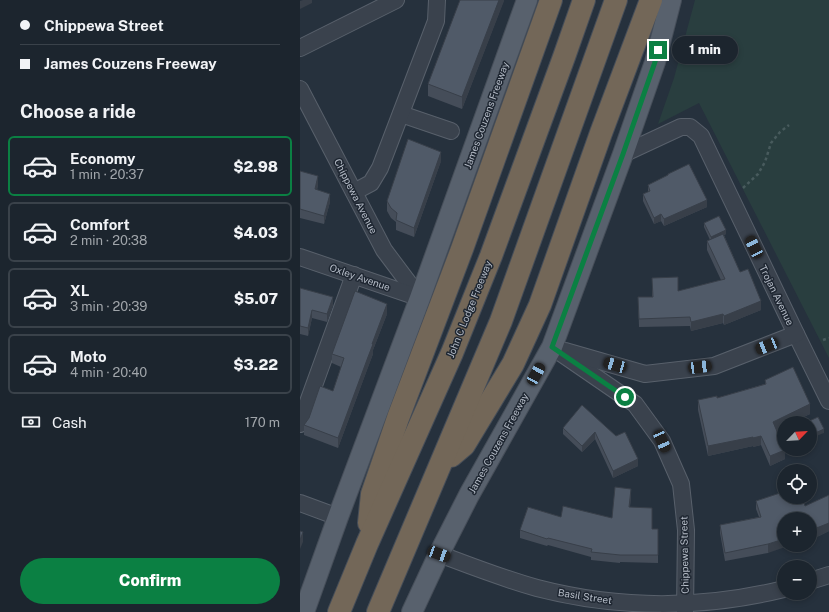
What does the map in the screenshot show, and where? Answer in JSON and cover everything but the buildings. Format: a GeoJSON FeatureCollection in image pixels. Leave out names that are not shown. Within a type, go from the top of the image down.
{"type":"FeatureCollection","features":[{"type":"Feature","properties":{"kind":"highway"},"geometry":{"type":"LineString","coordinates":[[367,544],[372,494],[398,418],[462,249],[551,0]]}},
{"type":"Feature","properties":{"kind":"highway","name":"John C Lodge Freeway"},"geometry":{"type":"LineString","coordinates":[[339,612],[367,544],[452,353],[496,241],[584,0]]}},
{"type":"Feature","properties":{"kind":"highway"},"geometry":{"type":"LineString","coordinates":[[378,612],[501,320],[616,0]]}},
{"type":"Feature","properties":{"kind":"highway"},"geometry":{"type":"LineString","coordinates":[[439,468],[464,445],[513,364],[540,305],[601,133],[651,0]]}},
{"type":"Feature","properties":{"kind":"main road","name":"James Couzens Freeway"},"geometry":{"type":"LineString","coordinates":[[304,612],[420,298],[527,0]]}},
{"type":"Feature","properties":{"kind":"main road","name":"James Couzens Freeway"},"geometry":{"type":"LineString","coordinates":[[412,612],[469,495],[552,347],[655,62],[672,0]]}},
{"type":"Feature","properties":{"kind":"street"},"geometry":{"type":"LineString","coordinates":[[300,48],[396,0]]}},
{"type":"Feature","properties":{"kind":"street"},"geometry":{"type":"LineString","coordinates":[[354,192],[371,183],[380,168],[436,21],[437,0]]}},
{"type":"Feature","properties":{"kind":"street","name":"Chippewa Avenue"},"geometry":{"type":"LineString","coordinates":[[300,89],[384,250],[420,298]]}},
{"type":"Feature","properties":{"kind":"street"},"geometry":{"type":"LineString","coordinates":[[401,114],[451,131]]}},
{"type":"Feature","properties":{"kind":"street","name":"Trojan Avenue"},"geometry":{"type":"LineString","coordinates":[[623,154],[680,127],[690,127],[701,136],[829,401]]}},
{"type":"Feature","properties":{"kind":"street","name":"Oxley Avenue"},"geometry":{"type":"LineString","coordinates":[[300,257],[420,298]]}},
{"type":"Feature","properties":{"kind":"street"},"geometry":{"type":"LineString","coordinates":[[300,424],[354,275]]}},
{"type":"Feature","properties":{"kind":"street"},"geometry":{"type":"LineString","coordinates":[[552,347],[645,374],[714,366],[796,334]]}},
{"type":"Feature","properties":{"kind":"street","name":"Chippewa Street"},"geometry":{"type":"LineString","coordinates":[[552,347],[635,404],[662,441],[681,484],[686,530],[685,608]]}},
{"type":"Feature","properties":{"kind":"street"},"geometry":{"type":"LineString","coordinates":[[300,503],[338,517]]}},
{"type":"Feature","properties":{"kind":"street","name":"Basil Street"},"geometry":{"type":"LineString","coordinates":[[439,554],[537,588],[582,598],[628,603],[658,604],[685,608],[777,590]]}},
{"type":"Feature","properties":{"kind":"street"},"geometry":{"type":"LineString","coordinates":[[817,579],[829,575]]}},
{"type":"Feature","properties":{"kind":"path"},"geometry":{"type":"LineString","coordinates":[[741,189],[758,174],[765,162],[771,143],[780,132],[789,125]]}},
{"type":"Feature","properties":{"kind":"path"},"geometry":{"type":"LineString","coordinates":[[823,340],[829,338]]}},
{"type":"Feature","properties":{"kind":"green space"},"geometry":{"type":"Polygon","coordinates":[[[695,0],[829,0],[829,358],[699,103],[658,124],[674,78],[695,0]]]}},
{"type":"Feature","properties":{"kind":"route"},"geometry":{"type":"LineString","coordinates":[[625,397],[552,347],[623,154],[658,50]]}}]}
